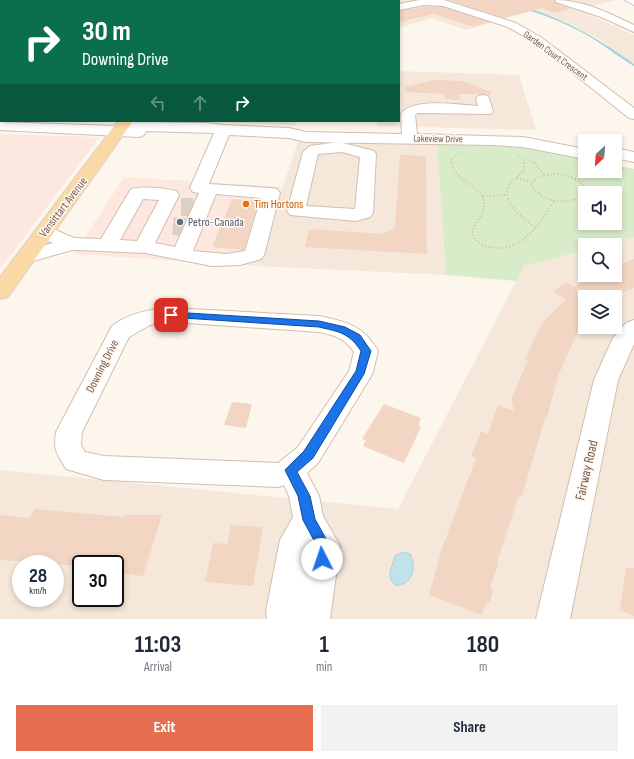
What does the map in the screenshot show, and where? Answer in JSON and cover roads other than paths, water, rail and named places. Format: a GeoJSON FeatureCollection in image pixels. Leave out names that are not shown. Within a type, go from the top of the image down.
{"type":"FeatureCollection","features":[{"type":"Feature","properties":{"kind":"main road","name":"Vansittart Avenue"},"geometry":{"type":"LineString","coordinates":[[0,292],[123,126]]}},
{"type":"Feature","properties":{"kind":"street"},"geometry":{"type":"LineString","coordinates":[[560,0],[605,15],[634,29]]}},
{"type":"Feature","properties":{"kind":"street"},"geometry":{"type":"LineString","coordinates":[[630,0],[634,2]]}},
{"type":"Feature","properties":{"kind":"street","name":"Garden Court Crescent"},"geometry":{"type":"LineString","coordinates":[[400,7],[420,2],[444,3],[512,25],[538,40],[634,115]]}},
{"type":"Feature","properties":{"kind":"street"},"geometry":{"type":"LineString","coordinates":[[409,135],[408,114],[413,110],[421,108],[486,111],[483,99]]}},
{"type":"Feature","properties":{"kind":"street","name":"Lakeview Drive"},"geometry":{"type":"LineString","coordinates":[[0,126],[25,124],[123,126],[206,135],[228,127],[289,133],[306,137],[340,138],[409,135],[509,135],[578,147]]}},
{"type":"Feature","properties":{"kind":"street"},"geometry":{"type":"LineString","coordinates":[[143,248],[180,215],[204,189],[228,127]]}},
{"type":"Feature","properties":{"kind":"street","name":"Lakeview Drive"},"geometry":{"type":"LineString","coordinates":[[409,135],[504,140],[578,153]]}},
{"type":"Feature","properties":{"kind":"street"},"geometry":{"type":"LineString","coordinates":[[340,138],[352,149],[368,154],[364,213],[356,215],[296,211],[311,152],[316,149],[339,149],[340,138]]}},
{"type":"Feature","properties":{"kind":"street"},"geometry":{"type":"LineString","coordinates":[[622,154],[634,157]]}},
{"type":"Feature","properties":{"kind":"street"},"geometry":{"type":"LineString","coordinates":[[622,161],[634,164]]}},
{"type":"Feature","properties":{"kind":"street"},"geometry":{"type":"LineString","coordinates":[[26,257],[71,244],[143,248],[181,255],[241,260],[254,255],[271,192],[204,189],[180,215],[181,255]]}},
{"type":"Feature","properties":{"kind":"street"},"geometry":{"type":"LineString","coordinates":[[107,245],[137,193],[180,215]]}},
{"type":"Feature","properties":{"kind":"street"},"geometry":{"type":"LineString","coordinates":[[44,232],[71,244]]}},
{"type":"Feature","properties":{"kind":"street","name":"Downing Drive"},"geometry":{"type":"LineString","coordinates":[[171,315],[319,324],[342,329],[357,338],[366,351],[360,372],[308,455],[291,470],[279,475],[104,468],[76,461],[67,446],[69,432],[120,332],[129,324],[151,316],[171,315]]}},
{"type":"Feature","properties":{"kind":"street","name":"Fairway Road"},"geometry":{"type":"LineString","coordinates":[[553,619],[606,380],[621,344],[634,328]]}},
{"type":"Feature","properties":{"kind":"street"},"geometry":{"type":"LineString","coordinates":[[291,470],[304,496],[309,520],[324,546],[315,614],[312,619]]}},
{"type":"Feature","properties":{"kind":"street"},"geometry":{"type":"LineString","coordinates":[[284,619],[283,611],[295,540],[309,520]]}},
{"type":"Feature","properties":{"kind":"water"},"geometry":{"type":"Polygon","coordinates":[[[402,552],[410,554],[413,564],[409,579],[399,585],[394,584],[391,580],[390,572],[395,556],[402,552]]]}},
{"type":"Feature","properties":{"kind":"waterway"},"geometry":{"type":"LineString","coordinates":[[528,9],[570,25],[634,65]]}},
{"type":"Feature","properties":{"kind":"tunnel"},"geometry":{"type":"LineString","coordinates":[[181,207],[193,207]]}},
{"type":"Feature","properties":{"kind":"tunnel"},"geometry":{"type":"LineString","coordinates":[[173,226],[185,227]]}},
{"type":"Feature","properties":{"kind":"place","name":"Tim Hortons"},"geometry":{"type":"Point","coordinates":[246,204]}},
{"type":"Feature","properties":{"kind":"place","name":"Petro-Canada"},"geometry":{"type":"Point","coordinates":[180,222]}}]}
